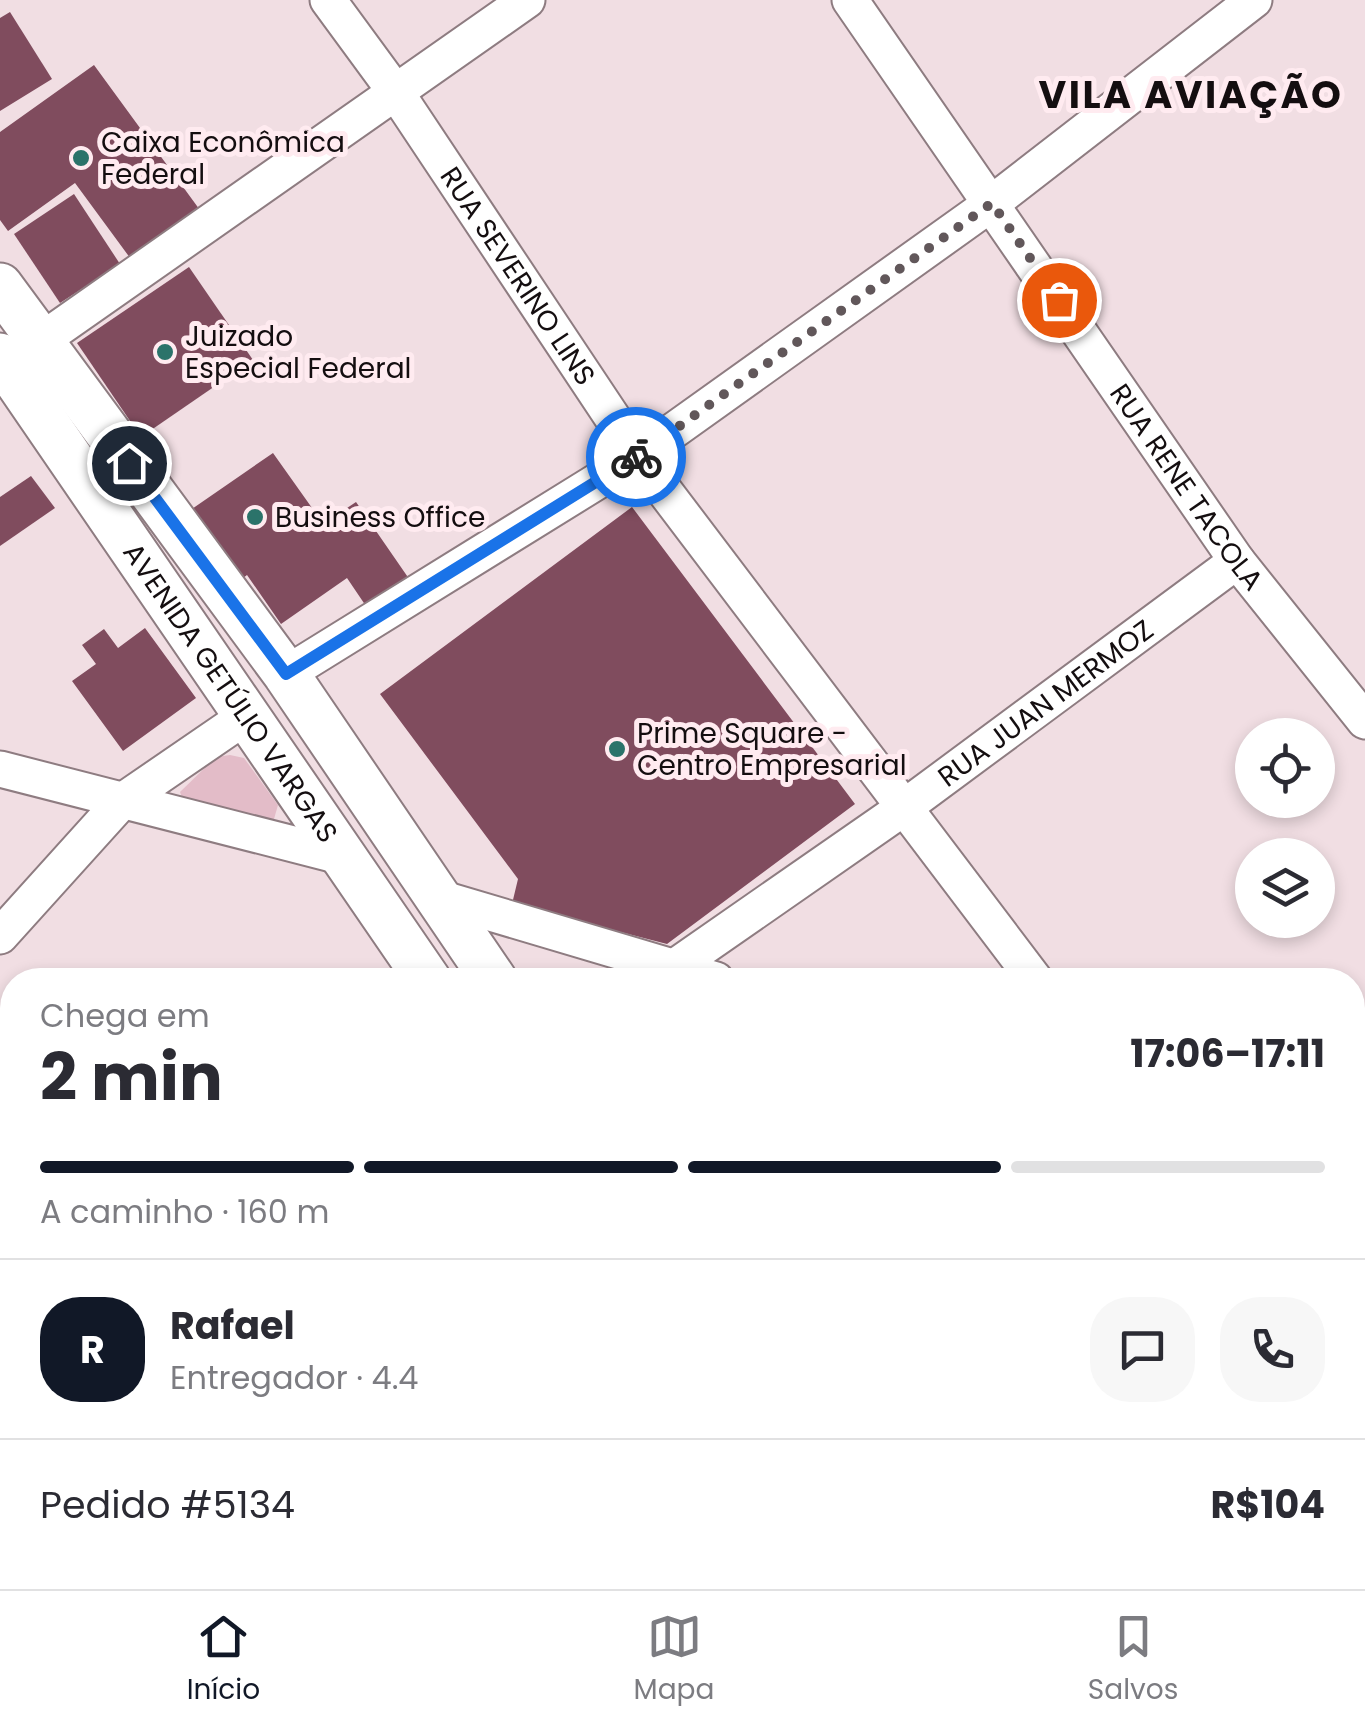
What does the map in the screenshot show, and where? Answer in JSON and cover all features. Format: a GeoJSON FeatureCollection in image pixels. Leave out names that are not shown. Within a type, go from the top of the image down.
{"type":"FeatureCollection","features":[{"type":"Feature","properties":{"kind":"main road","name":"AVENIDA GETÚLIO VARGAS"},"geometry":{"type":"LineString","coordinates":[[0,286],[19,349],[246,717],[419,968]]}},
{"type":"Feature","properties":{"kind":"main road","name":"AVENIDA GETÚLIO VARGAS"},"geometry":{"type":"LineString","coordinates":[[19,349],[286,674],[485,968]]}},
{"type":"Feature","properties":{"kind":"street","name":"RUA SEVERINO LINS"},"geometry":{"type":"LineString","coordinates":[[328,0],[397,94],[638,456],[1026,968]]}},
{"type":"Feature","properties":{"kind":"street"},"geometry":{"type":"LineString","coordinates":[[19,349],[397,94],[527,0]]}},
{"type":"Feature","properties":{"kind":"street","name":"RUA RENE TACOLA"},"geometry":{"type":"LineString","coordinates":[[850,0],[1238,561],[1363,715]]}},
{"type":"Feature","properties":{"kind":"street"},"geometry":{"type":"LineString","coordinates":[[286,674],[638,456],[992,203],[1254,0]]}},
{"type":"Feature","properties":{"kind":"street","name":"RUA JUAN MERMOZ"},"geometry":{"type":"LineString","coordinates":[[673,968],[902,809],[1238,561]]}},
{"type":"Feature","properties":{"kind":"street"},"geometry":{"type":"LineString","coordinates":[[0,936],[121,802],[246,717]]}},
{"type":"Feature","properties":{"kind":"street"},"geometry":{"type":"LineString","coordinates":[[0,769],[340,856]]}},
{"type":"Feature","properties":{"kind":"street"},"geometry":{"type":"LineString","coordinates":[[434,896],[646,968]]}},
{"type":"Feature","properties":{"kind":"shaded area"},"geometry":{"type":"Polygon","coordinates":[[[216,757],[244,758],[278,805],[274,819],[261,826],[185,805],[180,792],[216,757]]]}},
{"type":"Feature","properties":{"kind":"building"},"geometry":{"type":"Polygon","coordinates":[[[10,12],[52,79],[0,111],[0,18],[10,12]]]}},
{"type":"Feature","properties":{"kind":"building","name":"Caixa Econômica Federal"},"geometry":{"type":"Polygon","coordinates":[[[94,65],[205,217],[136,266],[75,183],[8,231],[0,220],[0,132],[94,65]]]}},
{"type":"Feature","properties":{"kind":"building"},"geometry":{"type":"Polygon","coordinates":[[[74,194],[120,264],[60,303],[14,234],[74,194]]]}},
{"type":"Feature","properties":{"kind":"building","name":"Juizado Especial Federal"},"geometry":{"type":"Polygon","coordinates":[[[189,267],[253,360],[141,437],[77,343],[189,267]]]}},
{"type":"Feature","properties":{"kind":"building"},"geometry":{"type":"Polygon","coordinates":[[[273,453],[322,522],[311,532],[356,502],[414,586],[372,615],[347,578],[281,624],[247,575],[238,582],[189,511],[273,453]]]}},
{"type":"Feature","properties":{"kind":"building"},"geometry":{"type":"Polygon","coordinates":[[[31,476],[55,508],[0,546],[0,497],[31,476]]]}},
{"type":"Feature","properties":{"kind":"building","name":"Prime Square - Centro Empresarial"},"geometry":{"type":"Polygon","coordinates":[[[632,507],[855,804],[667,944],[512,904],[518,879],[380,694],[632,507]]]}},
{"type":"Feature","properties":{"kind":"building"},"geometry":{"type":"Polygon","coordinates":[[[145,628],[196,698],[123,751],[72,681],[96,664],[82,645],[104,629],[118,648],[145,628]]]}},
{"type":"Feature","properties":{"kind":"way so far"},"geometry":{"type":"LineString","coordinates":[[636,457],[992,203],[1059,300]]}},
{"type":"Feature","properties":{"kind":"place","name":"Caixa Econômica Federal"},"geometry":{"type":"Point","coordinates":[81,158]}},
{"type":"Feature","properties":{"kind":"place","name":"Juizado Especial Federal"},"geometry":{"type":"Point","coordinates":[165,352]}},
{"type":"Feature","properties":{"kind":"place","name":"Business Office"},"geometry":{"type":"Point","coordinates":[255,517]}},
{"type":"Feature","properties":{"kind":"place","name":"Prime Square - Centro Empresarial"},"geometry":{"type":"Point","coordinates":[617,749]}},
{"type":"Feature","properties":{"kind":"district","name":"VILA AVIAÇÃO"},"geometry":{"type":"Point","coordinates":[1191,94]}},
{"type":"Feature","properties":{"kind":"route"},"geometry":{"type":"LineString","coordinates":[[129,463],[286,674],[636,457]]}}]}
